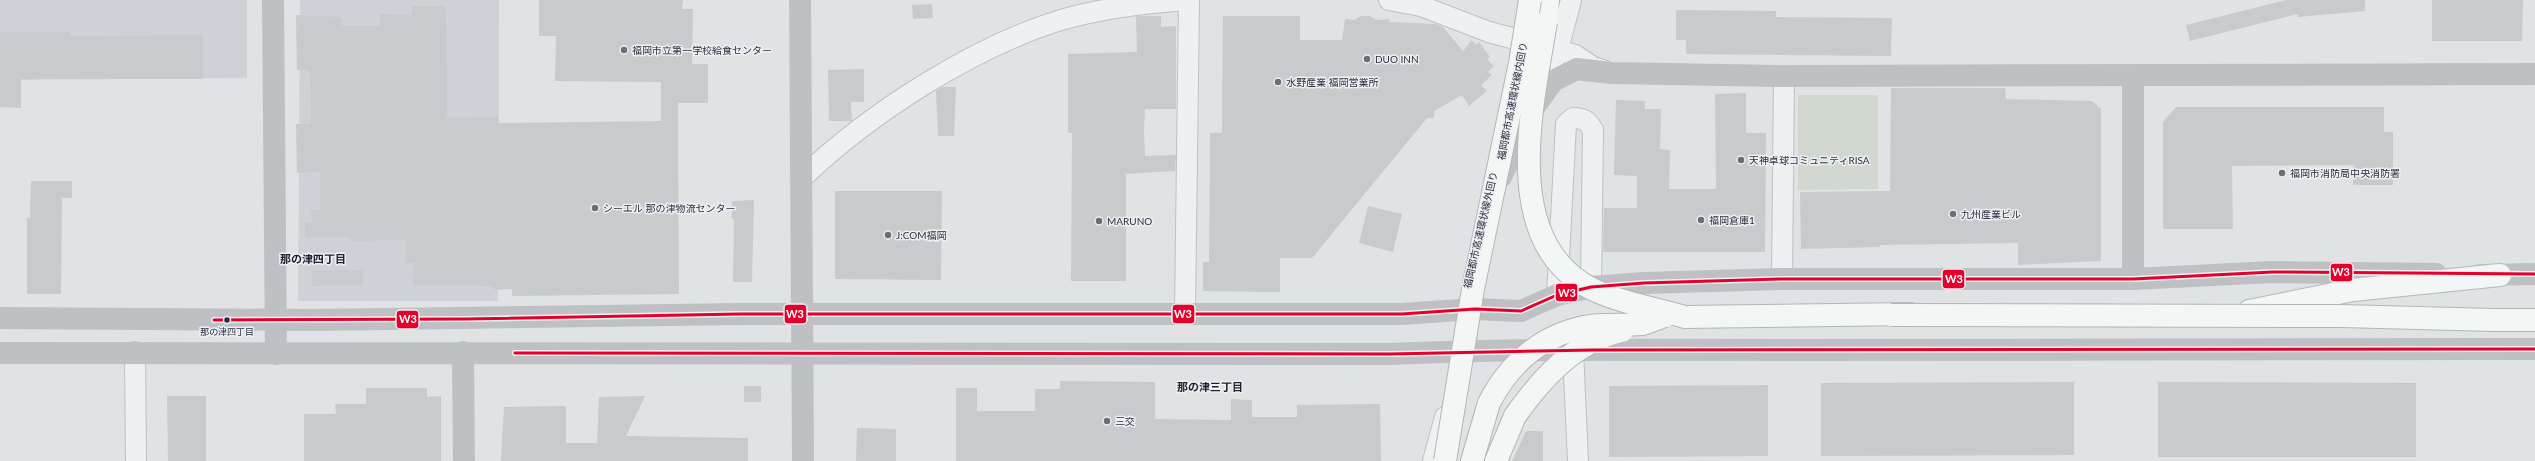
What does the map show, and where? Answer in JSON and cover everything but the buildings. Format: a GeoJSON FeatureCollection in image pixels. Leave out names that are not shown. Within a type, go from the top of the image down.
{"type":"FeatureCollection","features":[{"type":"Feature","properties":{"kind":"highway","name":"福岡都市高速環状線外回り"},"geometry":{"type":"LineString","coordinates":[[1440,461],[1467,288],[1504,120],[1525,0]]}},
{"type":"Feature","properties":{"kind":"highway","name":"福岡都市高速環状線内回り"},"geometry":{"type":"LineString","coordinates":[[1445,461],[1473,289],[1520,63],[1530,0]]}},
{"type":"Feature","properties":{"kind":"highway"},"geometry":{"type":"LineString","coordinates":[[1549,0],[1530,128],[1531,201],[1541,233],[1560,262],[1591,288],[1622,300],[1675,316],[2341,316],[2535,320]]}},
{"type":"Feature","properties":{"kind":"highway"},"geometry":{"type":"LineString","coordinates":[[1472,461],[1489,403],[1499,384],[1526,354],[1552,338],[1584,327],[1643,324],[1675,316],[1832,314],[2207,319],[2353,290],[2500,275]]}},
{"type":"Feature","properties":{"kind":"highway"},"geometry":{"type":"LineString","coordinates":[[1496,461],[1515,416],[1537,386],[1564,360],[1604,336],[1649,327],[1675,316]]}},
{"type":"Feature","properties":{"kind":"street"},"geometry":{"type":"LineString","coordinates":[[273,0],[276,354]]}},
{"type":"Feature","properties":{"kind":"street"},"geometry":{"type":"LineString","coordinates":[[800,0],[804,461]]}},
{"type":"Feature","properties":{"kind":"street"},"geometry":{"type":"LineString","coordinates":[[802,178],[822,158],[907,94],[996,46],[1061,20],[1129,5],[1188,0],[1185,313]]}},
{"type":"Feature","properties":{"kind":"street"},"geometry":{"type":"LineString","coordinates":[[1389,0],[1421,6],[1489,32],[1575,55],[1593,67],[1611,73]]}},
{"type":"Feature","properties":{"kind":"street"},"geometry":{"type":"LineString","coordinates":[[1433,461],[1439,432],[1460,371],[1462,350],[1475,309],[1483,292],[1500,179],[1558,50],[1571,0]]}},
{"type":"Feature","properties":{"kind":"street"},"geometry":{"type":"LineString","coordinates":[[1530,113],[1553,81],[1578,69],[1611,73],[1784,76],[2535,74]]}},
{"type":"Feature","properties":{"kind":"street"},"geometry":{"type":"LineString","coordinates":[[1782,279],[1784,76]]}},
{"type":"Feature","properties":{"kind":"street"},"geometry":{"type":"LineString","coordinates":[[2133,76],[2133,279]]}},
{"type":"Feature","properties":{"kind":"street"},"geometry":{"type":"LineString","coordinates":[[1557,295],[1566,124],[1572,118],[1581,118],[1588,122],[1593,130],[1591,287]]}},
{"type":"Feature","properties":{"kind":"street"},"geometry":{"type":"LineString","coordinates":[[0,318],[275,320],[803,314],[1402,314],[1475,309],[1521,311],[1557,295],[1591,287],[1644,283],[1782,279],[2133,279],[2273,272],[2500,275],[2535,274]]}},
{"type":"Feature","properties":{"kind":"street"},"geometry":{"type":"LineString","coordinates":[[0,354],[135,352],[276,354],[463,352],[1390,354],[1462,350],[1573,351],[2134,348],[2535,350]]}},
{"type":"Feature","properties":{"kind":"street"},"geometry":{"type":"LineString","coordinates":[[1573,351],[1578,461]]}},
{"type":"Feature","properties":{"kind":"street"},"geometry":{"type":"LineString","coordinates":[[135,352],[136,461]]}},
{"type":"Feature","properties":{"kind":"street"},"geometry":{"type":"LineString","coordinates":[[463,352],[464,461]]}},
{"type":"Feature","properties":{"kind":"shaded area"},"geometry":{"type":"Polygon","coordinates":[[[0,0],[247,0],[247,78],[0,80],[0,0]]]}},
{"type":"Feature","properties":{"kind":"shaded area"},"geometry":{"type":"Polygon","coordinates":[[[300,0],[499,0],[498,301],[298,301],[300,0]]]}},
{"type":"Feature","properties":{"kind":"shaded area"},"geometry":{"type":"Polygon","coordinates":[[[1798,95],[1878,95],[1878,189],[1798,190],[1798,95]]]}},
{"type":"Feature","properties":{"kind":"transit line","name":"W3"},"geometry":{"type":"LineString","coordinates":[[214,320],[466,319],[740,314],[1402,314],[1475,309],[1521,311],[1557,295],[1591,287],[1644,283],[1782,279],[2133,279],[2273,272],[2535,274]]}},
{"type":"Feature","properties":{"kind":"transit line","name":"W3"},"geometry":{"type":"LineString","coordinates":[[515,353],[1390,354],[1594,350],[2535,349]]}},
{"type":"Feature","properties":{"kind":"place","name":"福岡市立第一学校給食センター"},"geometry":{"type":"Point","coordinates":[624,50]}},
{"type":"Feature","properties":{"kind":"place","name":"DUO INN"},"geometry":{"type":"Point","coordinates":[1367,59]}},
{"type":"Feature","properties":{"kind":"place","name":"水野産業 福岡営業所"},"geometry":{"type":"Point","coordinates":[1278,82]}},
{"type":"Feature","properties":{"kind":"place","name":"天神卓球コミュニティRISA"},"geometry":{"type":"Point","coordinates":[1741,160]}},
{"type":"Feature","properties":{"kind":"place","name":"福岡市消防局中央消防署"},"geometry":{"type":"Point","coordinates":[2282,173]}},
{"type":"Feature","properties":{"kind":"place","name":"シーエル 那の津物流センター"},"geometry":{"type":"Point","coordinates":[595,208]}},
{"type":"Feature","properties":{"kind":"place","name":"九州産業ビル"},"geometry":{"type":"Point","coordinates":[1953,214]}},
{"type":"Feature","properties":{"kind":"place","name":"福岡倉庫1"},"geometry":{"type":"Point","coordinates":[1701,220]}},
{"type":"Feature","properties":{"kind":"place","name":"MARUNO"},"geometry":{"type":"Point","coordinates":[1099,221]}},
{"type":"Feature","properties":{"kind":"place","name":"J:COM福岡"},"geometry":{"type":"Point","coordinates":[888,235]}},
{"type":"Feature","properties":{"kind":"place","name":"那の津四丁目"},"geometry":{"type":"Point","coordinates":[227,320]}},
{"type":"Feature","properties":{"kind":"place","name":"三交"},"geometry":{"type":"Point","coordinates":[1107,421]}},
{"type":"Feature","properties":{"kind":"district","name":"那の津四丁目"},"geometry":{"type":"Point","coordinates":[313,258]}},
{"type":"Feature","properties":{"kind":"district","name":"那の津三丁目"},"geometry":{"type":"Point","coordinates":[1210,386]}}]}
